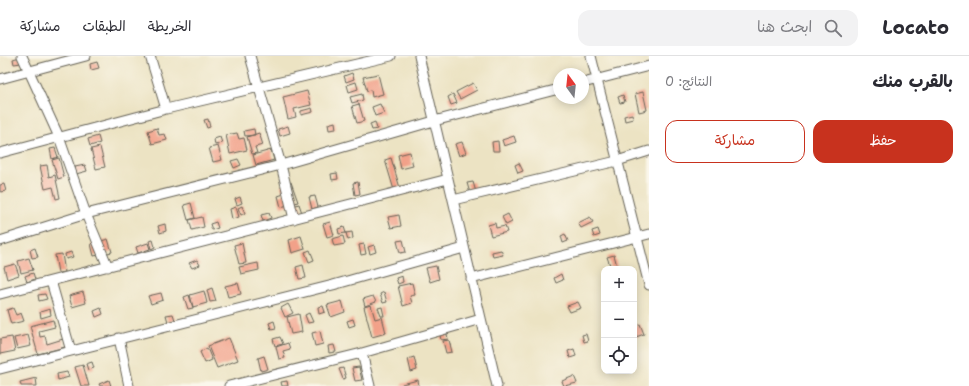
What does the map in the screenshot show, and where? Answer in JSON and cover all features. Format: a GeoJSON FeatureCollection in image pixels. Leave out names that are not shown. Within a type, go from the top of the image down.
{"type":"FeatureCollection","features":[{"type":"Feature","properties":{"kind":"street"},"geometry":{"type":"LineString","coordinates":[[22,56],[59,137],[86,214],[108,267]]}},
{"type":"Feature","properties":{"kind":"street"},"geometry":{"type":"LineString","coordinates":[[0,80],[86,56]]}},
{"type":"Feature","properties":{"kind":"street"},"geometry":{"type":"LineString","coordinates":[[150,56],[166,109]]}},
{"type":"Feature","properties":{"kind":"street"},"geometry":{"type":"LineString","coordinates":[[250,56],[281,166],[294,219]]}},
{"type":"Feature","properties":{"kind":"street"},"geometry":{"type":"LineString","coordinates":[[0,153],[258,86],[391,56]]}},
{"type":"Feature","properties":{"kind":"street"},"geometry":{"type":"LineString","coordinates":[[419,56],[497,386]]}},
{"type":"Feature","properties":{"kind":"street"},"geometry":{"type":"LineString","coordinates":[[591,56],[649,285]]}},
{"type":"Feature","properties":{"kind":"street"},"geometry":{"type":"LineString","coordinates":[[589,82],[649,66]]}},
{"type":"Feature","properties":{"kind":"street"},"geometry":{"type":"LineString","coordinates":[[0,241],[86,214],[281,166],[434,121],[553,91]]}},
{"type":"Feature","properties":{"kind":"street"},"geometry":{"type":"LineString","coordinates":[[453,200],[618,160],[649,151]]}},
{"type":"Feature","properties":{"kind":"street"},"geometry":{"type":"LineString","coordinates":[[0,294],[448,179]]}},
{"type":"Feature","properties":{"kind":"street"},"geometry":{"type":"LineString","coordinates":[[472,279],[649,234]]}},
{"type":"Feature","properties":{"kind":"street"},"geometry":{"type":"LineString","coordinates":[[0,369],[333,285],[464,248]]}},
{"type":"Feature","properties":{"kind":"street"},"geometry":{"type":"LineString","coordinates":[[51,281],[71,351]]}},
{"type":"Feature","properties":{"kind":"street"},"geometry":{"type":"LineString","coordinates":[[229,386],[362,353],[481,319]]}},
{"type":"Feature","properties":{"kind":"street"},"geometry":{"type":"LineString","coordinates":[[119,338],[129,386]]}},
{"type":"Feature","properties":{"kind":"street"},"geometry":{"type":"LineString","coordinates":[[362,353],[370,386]]}},
{"type":"Feature","properties":{"kind":"building"},"geometry":{"type":"Polygon","coordinates":[[[20,57],[21,63],[14,64],[13,59],[20,57]]]}},
{"type":"Feature","properties":{"kind":"building"},"geometry":{"type":"Polygon","coordinates":[[[97,62],[99,68],[91,70],[90,64],[97,62]]]}},
{"type":"Feature","properties":{"kind":"building"},"geometry":{"type":"Polygon","coordinates":[[[352,73],[354,79],[346,82],[344,76],[352,73]]]}},
{"type":"Feature","properties":{"kind":"building"},"geometry":{"type":"Polygon","coordinates":[[[378,74],[383,94],[372,97],[371,90],[367,91],[363,77],[378,74]]]}},
{"type":"Feature","properties":{"kind":"building"},"geometry":{"type":"Polygon","coordinates":[[[356,82],[358,89],[349,92],[347,85],[356,82]]]}},
{"type":"Feature","properties":{"kind":"building"},"geometry":{"type":"Polygon","coordinates":[[[473,83],[477,90],[460,99],[456,92],[473,83]]]}},
{"type":"Feature","properties":{"kind":"building"},"geometry":{"type":"Polygon","coordinates":[[[307,91],[311,105],[294,109],[296,117],[288,119],[283,97],[307,91]]]}},
{"type":"Feature","properties":{"kind":"building"},"geometry":{"type":"Polygon","coordinates":[[[643,92],[647,110],[639,112],[635,94],[643,92]]]}},
{"type":"Feature","properties":{"kind":"building"},"geometry":{"type":"Polygon","coordinates":[[[362,94],[363,100],[352,103],[350,97],[362,94]]]}},
{"type":"Feature","properties":{"kind":"building"},"geometry":{"type":"Polygon","coordinates":[[[453,94],[457,103],[451,105],[448,97],[453,94]]]}},
{"type":"Feature","properties":{"kind":"building"},"geometry":{"type":"Polygon","coordinates":[[[623,95],[625,102],[620,103],[618,97],[623,95]]]}},
{"type":"Feature","properties":{"kind":"building"},"geometry":{"type":"Polygon","coordinates":[[[359,104],[364,121],[357,123],[352,106],[359,104]]]}},
{"type":"Feature","properties":{"kind":"building"},"geometry":{"type":"Polygon","coordinates":[[[380,104],[384,113],[375,116],[372,107],[380,104]]]}},
{"type":"Feature","properties":{"kind":"building"},"geometry":{"type":"Polygon","coordinates":[[[312,108],[313,112],[301,115],[301,111],[312,108]]]}},
{"type":"Feature","properties":{"kind":"building"},"geometry":{"type":"Polygon","coordinates":[[[632,114],[633,119],[625,121],[624,116],[632,114]]]}},
{"type":"Feature","properties":{"kind":"building"},"geometry":{"type":"Polygon","coordinates":[[[208,119],[210,127],[207,128],[204,120],[208,119]]]}},
{"type":"Feature","properties":{"kind":"building"},"geometry":{"type":"Polygon","coordinates":[[[335,122],[336,129],[329,130],[328,124],[335,122]]]}},
{"type":"Feature","properties":{"kind":"building"},"geometry":{"type":"Polygon","coordinates":[[[375,122],[377,129],[372,130],[370,124],[375,122]]]}},
{"type":"Feature","properties":{"kind":"building"},"geometry":{"type":"Polygon","coordinates":[[[288,126],[290,133],[280,136],[278,129],[288,126]]]}},
{"type":"Feature","properties":{"kind":"building"},"geometry":{"type":"Polygon","coordinates":[[[157,128],[159,135],[165,134],[167,140],[152,144],[148,131],[157,128]]]}},
{"type":"Feature","properties":{"kind":"building"},"geometry":{"type":"Polygon","coordinates":[[[254,129],[255,135],[245,136],[244,131],[254,129]]]}},
{"type":"Feature","properties":{"kind":"building"},"geometry":{"type":"Polygon","coordinates":[[[237,133],[239,139],[244,138],[247,150],[230,154],[226,135],[237,133]]]}},
{"type":"Feature","properties":{"kind":"building"},"geometry":{"type":"Polygon","coordinates":[[[259,133],[263,145],[255,147],[257,153],[252,154],[247,137],[259,133]]]}},
{"type":"Feature","properties":{"kind":"building"},"geometry":{"type":"Polygon","coordinates":[[[98,136],[100,143],[90,146],[88,139],[98,136]]]}},
{"type":"Feature","properties":{"kind":"building"},"geometry":{"type":"Polygon","coordinates":[[[514,136],[516,142],[504,146],[502,140],[514,136]]]}},
{"type":"Feature","properties":{"kind":"building"},"geometry":{"type":"Polygon","coordinates":[[[220,137],[222,143],[215,145],[214,139],[220,137]]]}},
{"type":"Feature","properties":{"kind":"building"},"geometry":{"type":"Polygon","coordinates":[[[498,141],[499,151],[493,151],[492,142],[498,141]]]}},
{"type":"Feature","properties":{"kind":"building"},"geometry":{"type":"Polygon","coordinates":[[[462,142],[466,153],[459,156],[455,144],[462,142]]]}},
{"type":"Feature","properties":{"kind":"building"},"geometry":{"type":"Polygon","coordinates":[[[218,146],[222,160],[213,162],[209,148],[218,146]]]}},
{"type":"Feature","properties":{"kind":"building"},"geometry":{"type":"Polygon","coordinates":[[[100,147],[105,167],[96,169],[91,149],[100,147]]]}},
{"type":"Feature","properties":{"kind":"building"},"geometry":{"type":"Polygon","coordinates":[[[55,148],[58,157],[52,159],[50,149],[55,148]]]}},
{"type":"Feature","properties":{"kind":"building"},"geometry":{"type":"Polygon","coordinates":[[[271,150],[274,160],[256,165],[253,155],[271,150]]]}},
{"type":"Feature","properties":{"kind":"building"},"geometry":{"type":"Polygon","coordinates":[[[410,152],[413,166],[401,169],[398,155],[410,152]]]}},
{"type":"Feature","properties":{"kind":"building"},"geometry":{"type":"Polygon","coordinates":[[[59,158],[64,177],[58,179],[52,160],[59,158]]]}},
{"type":"Feature","properties":{"kind":"building"},"geometry":{"type":"Polygon","coordinates":[[[391,158],[400,188],[394,190],[385,160],[391,158]]]}},
{"type":"Feature","properties":{"kind":"building"},"geometry":{"type":"Polygon","coordinates":[[[238,159],[241,165],[234,168],[231,161],[238,159]]]}},
{"type":"Feature","properties":{"kind":"building"},"geometry":{"type":"Polygon","coordinates":[[[519,163],[523,171],[518,173],[515,165],[519,163]]]}},
{"type":"Feature","properties":{"kind":"building"},"geometry":{"type":"Polygon","coordinates":[[[47,165],[49,177],[55,175],[60,198],[56,199],[53,187],[45,189],[40,166],[47,165]]]}},
{"type":"Feature","properties":{"kind":"building"},"geometry":{"type":"Polygon","coordinates":[[[85,165],[87,171],[76,174],[75,167],[85,165]]]}},
{"type":"Feature","properties":{"kind":"building"},"geometry":{"type":"Polygon","coordinates":[[[337,173],[338,179],[332,180],[331,174],[337,173]]]}},
{"type":"Feature","properties":{"kind":"building"},"geometry":{"type":"Polygon","coordinates":[[[291,182],[298,202],[281,207],[278,196],[284,194],[281,186],[291,182]]]}},
{"type":"Feature","properties":{"kind":"building"},"geometry":{"type":"Polygon","coordinates":[[[358,182],[360,194],[355,195],[353,183],[358,182]]]}},
{"type":"Feature","properties":{"kind":"building"},"geometry":{"type":"Polygon","coordinates":[[[473,182],[476,192],[470,193],[467,183],[473,182]]]}},
{"type":"Feature","properties":{"kind":"building"},"geometry":{"type":"Polygon","coordinates":[[[4,184],[6,191],[0,192],[0,185],[4,184]]]}},
{"type":"Feature","properties":{"kind":"building"},"geometry":{"type":"Polygon","coordinates":[[[315,196],[318,207],[312,209],[309,197],[315,196]]]}},
{"type":"Feature","properties":{"kind":"building"},"geometry":{"type":"Polygon","coordinates":[[[240,197],[242,203],[237,205],[235,199],[240,197]]]}},
{"type":"Feature","properties":{"kind":"building"},"geometry":{"type":"Polygon","coordinates":[[[191,203],[195,218],[188,220],[184,205],[191,203]]]}},
{"type":"Feature","properties":{"kind":"building"},"geometry":{"type":"Polygon","coordinates":[[[299,204],[302,213],[295,215],[293,206],[299,204]]]}},
{"type":"Feature","properties":{"kind":"building"},"geometry":{"type":"Polygon","coordinates":[[[242,206],[245,213],[241,215],[238,208],[242,206]]]}},
{"type":"Feature","properties":{"kind":"building"},"geometry":{"type":"Polygon","coordinates":[[[236,207],[239,217],[232,219],[230,209],[236,207]]]}},
{"type":"Feature","properties":{"kind":"building"},"geometry":{"type":"Polygon","coordinates":[[[269,213],[271,218],[263,221],[261,215],[269,213]]]}},
{"type":"Feature","properties":{"kind":"building"},"geometry":{"type":"Polygon","coordinates":[[[508,214],[512,222],[506,225],[502,217],[508,214]]]}},
{"type":"Feature","properties":{"kind":"building"},"geometry":{"type":"Polygon","coordinates":[[[399,215],[401,226],[391,228],[388,217],[399,215]]]}},
{"type":"Feature","properties":{"kind":"building"},"geometry":{"type":"Polygon","coordinates":[[[202,217],[204,227],[192,230],[189,220],[202,217]]]}},
{"type":"Feature","properties":{"kind":"building"},"geometry":{"type":"Polygon","coordinates":[[[590,217],[593,222],[581,228],[578,223],[590,217]]]}},
{"type":"Feature","properties":{"kind":"building"},"geometry":{"type":"Polygon","coordinates":[[[216,222],[218,228],[212,230],[210,224],[216,222]]]}},
{"type":"Feature","properties":{"kind":"building"},"geometry":{"type":"Polygon","coordinates":[[[330,222],[334,235],[327,237],[323,224],[330,222]]]}},
{"type":"Feature","properties":{"kind":"building"},"geometry":{"type":"Polygon","coordinates":[[[495,223],[496,228],[505,226],[507,232],[491,236],[488,225],[495,223]]]}},
{"type":"Feature","properties":{"kind":"building"},"geometry":{"type":"Polygon","coordinates":[[[165,224],[166,231],[160,233],[158,226],[165,224]]]}},
{"type":"Feature","properties":{"kind":"building"},"geometry":{"type":"Polygon","coordinates":[[[344,227],[346,233],[339,234],[338,229],[344,227]]]}},
{"type":"Feature","properties":{"kind":"building"},"geometry":{"type":"Polygon","coordinates":[[[598,229],[600,235],[594,237],[592,231],[598,229]]]}},
{"type":"Feature","properties":{"kind":"building"},"geometry":{"type":"Polygon","coordinates":[[[352,232],[353,238],[348,240],[346,233],[352,232]]]}},
{"type":"Feature","properties":{"kind":"building"},"geometry":{"type":"Polygon","coordinates":[[[565,234],[568,241],[563,243],[561,236],[565,234]]]}},
{"type":"Feature","properties":{"kind":"building"},"geometry":{"type":"Polygon","coordinates":[[[301,236],[305,249],[292,253],[289,240],[301,236]]]}},
{"type":"Feature","properties":{"kind":"building"},"geometry":{"type":"Polygon","coordinates":[[[343,236],[345,244],[334,246],[332,239],[343,236]]]}},
{"type":"Feature","properties":{"kind":"building"},"geometry":{"type":"Polygon","coordinates":[[[108,239],[112,252],[94,256],[91,244],[108,239]]]}},
{"type":"Feature","properties":{"kind":"building"},"geometry":{"type":"Polygon","coordinates":[[[153,240],[155,247],[151,249],[149,241],[153,240]]]}},
{"type":"Feature","properties":{"kind":"building"},"geometry":{"type":"Polygon","coordinates":[[[403,240],[406,252],[400,253],[397,241],[403,240]]]}},
{"type":"Feature","properties":{"kind":"building"},"geometry":{"type":"Polygon","coordinates":[[[148,243],[150,249],[138,253],[136,247],[148,243]]]}},
{"type":"Feature","properties":{"kind":"building"},"geometry":{"type":"Polygon","coordinates":[[[242,243],[246,263],[239,264],[234,245],[242,243]]]}},
{"type":"Feature","properties":{"kind":"building"},"geometry":{"type":"Polygon","coordinates":[[[364,244],[366,254],[361,255],[359,245],[364,244]]]}},
{"type":"Feature","properties":{"kind":"building"},"geometry":{"type":"Polygon","coordinates":[[[374,245],[376,252],[370,254],[368,247],[374,245]]]}},
{"type":"Feature","properties":{"kind":"building"},"geometry":{"type":"Polygon","coordinates":[[[35,248],[38,257],[32,258],[30,250],[35,248]]]}},
{"type":"Feature","properties":{"kind":"building"},"geometry":{"type":"Polygon","coordinates":[[[310,250],[314,260],[309,262],[305,252],[310,250]]]}},
{"type":"Feature","properties":{"kind":"building"},"geometry":{"type":"Polygon","coordinates":[[[501,250],[503,255],[493,257],[492,252],[501,250]]]}},
{"type":"Feature","properties":{"kind":"building"},"geometry":{"type":"Polygon","coordinates":[[[71,252],[73,257],[66,259],[65,254],[71,252]]]}},
{"type":"Feature","properties":{"kind":"building"},"geometry":{"type":"Polygon","coordinates":[[[62,254],[65,272],[58,273],[55,255],[62,254]]]}},
{"type":"Feature","properties":{"kind":"building"},"geometry":{"type":"Polygon","coordinates":[[[614,255],[617,266],[610,266],[607,257],[614,255]]]}},
{"type":"Feature","properties":{"kind":"building"},"geometry":{"type":"Polygon","coordinates":[[[29,258],[33,270],[21,273],[18,261],[29,258]]]}},
{"type":"Feature","properties":{"kind":"building"},"geometry":{"type":"Polygon","coordinates":[[[197,260],[200,265],[192,268],[189,263],[197,260]]]}},
{"type":"Feature","properties":{"kind":"building"},"geometry":{"type":"Polygon","coordinates":[[[258,263],[259,270],[241,274],[239,267],[258,263]]]}},
{"type":"Feature","properties":{"kind":"building"},"geometry":{"type":"Polygon","coordinates":[[[15,264],[19,275],[7,279],[4,267],[15,264]]]}},
{"type":"Feature","properties":{"kind":"building"},"geometry":{"type":"Polygon","coordinates":[[[303,265],[306,278],[299,279],[296,267],[303,265]]]}},
{"type":"Feature","properties":{"kind":"building"},"geometry":{"type":"Polygon","coordinates":[[[436,266],[439,279],[430,282],[426,268],[436,266]]]}},
{"type":"Feature","properties":{"kind":"building"},"geometry":{"type":"Polygon","coordinates":[[[33,273],[35,279],[27,282],[25,276],[33,273]]]}},
{"type":"Feature","properties":{"kind":"building"},"geometry":{"type":"Polygon","coordinates":[[[561,274],[563,280],[556,283],[554,278],[561,274]]]}},
{"type":"Feature","properties":{"kind":"building"},"geometry":{"type":"Polygon","coordinates":[[[402,276],[403,282],[398,284],[396,278],[402,276]]]}},
{"type":"Feature","properties":{"kind":"building"},"geometry":{"type":"Polygon","coordinates":[[[238,283],[241,294],[228,297],[225,286],[238,283]]]}},
{"type":"Feature","properties":{"kind":"building"},"geometry":{"type":"Polygon","coordinates":[[[412,283],[415,295],[410,296],[412,303],[403,306],[398,286],[412,283]]]}},
{"type":"Feature","properties":{"kind":"building"},"geometry":{"type":"Polygon","coordinates":[[[212,288],[216,301],[210,302],[207,290],[212,288]]]}},
{"type":"Feature","properties":{"kind":"building"},"geometry":{"type":"Polygon","coordinates":[[[204,291],[207,303],[193,307],[190,295],[204,291]]]}},
{"type":"Feature","properties":{"kind":"building"},"geometry":{"type":"Polygon","coordinates":[[[83,292],[86,303],[72,307],[69,296],[83,292]]]}},
{"type":"Feature","properties":{"kind":"building"},"geometry":{"type":"Polygon","coordinates":[[[384,292],[387,302],[383,303],[380,294],[384,292]]]}},
{"type":"Feature","properties":{"kind":"building"},"geometry":{"type":"Polygon","coordinates":[[[161,293],[163,300],[151,304],[148,296],[161,293]]]}},
{"type":"Feature","properties":{"kind":"building"},"geometry":{"type":"Polygon","coordinates":[[[45,294],[47,299],[39,301],[38,295],[45,294]]]}},
{"type":"Feature","properties":{"kind":"building"},"geometry":{"type":"Polygon","coordinates":[[[189,295],[193,308],[188,309],[184,297],[189,295]]]}},
{"type":"Feature","properties":{"kind":"building"},"geometry":{"type":"Polygon","coordinates":[[[373,296],[376,302],[365,306],[363,299],[373,296]]]}},
{"type":"Feature","properties":{"kind":"building"},"geometry":{"type":"Polygon","coordinates":[[[342,301],[345,312],[331,317],[327,305],[342,301]]]}},
{"type":"Feature","properties":{"kind":"building"},"geometry":{"type":"Polygon","coordinates":[[[578,302],[581,308],[570,312],[567,306],[578,302]]]}},
{"type":"Feature","properties":{"kind":"building"},"geometry":{"type":"Polygon","coordinates":[[[288,304],[293,313],[285,317],[281,308],[288,304]]]}},
{"type":"Feature","properties":{"kind":"building"},"geometry":{"type":"Polygon","coordinates":[[[371,305],[375,319],[382,317],[386,333],[372,337],[364,307],[371,305]]]}},
{"type":"Feature","properties":{"kind":"building"},"geometry":{"type":"Polygon","coordinates":[[[323,306],[325,312],[319,314],[318,307],[323,306]]]}},
{"type":"Feature","properties":{"kind":"building"},"geometry":{"type":"Polygon","coordinates":[[[382,307],[384,316],[381,316],[378,308],[382,307]]]}},
{"type":"Feature","properties":{"kind":"building"},"geometry":{"type":"Polygon","coordinates":[[[13,308],[16,315],[21,313],[24,321],[11,324],[7,310],[13,308]]]}},
{"type":"Feature","properties":{"kind":"building"},"geometry":{"type":"Polygon","coordinates":[[[101,308],[103,314],[96,317],[94,311],[101,308]]]}},
{"type":"Feature","properties":{"kind":"building"},"geometry":{"type":"Polygon","coordinates":[[[50,309],[51,315],[41,318],[40,312],[50,309]]]}},
{"type":"Feature","properties":{"kind":"building"},"geometry":{"type":"Polygon","coordinates":[[[309,313],[313,322],[308,323],[305,315],[309,313]]]}},
{"type":"Feature","properties":{"kind":"building"},"geometry":{"type":"Polygon","coordinates":[[[173,314],[175,320],[168,322],[166,315],[173,314]]]}},
{"type":"Feature","properties":{"kind":"building"},"geometry":{"type":"Polygon","coordinates":[[[299,314],[302,332],[291,334],[287,317],[299,314]]]}},
{"type":"Feature","properties":{"kind":"building"},"geometry":{"type":"Polygon","coordinates":[[[353,319],[355,325],[349,327],[347,321],[353,319]]]}},
{"type":"Feature","properties":{"kind":"building"},"geometry":{"type":"Polygon","coordinates":[[[53,320],[55,327],[39,331],[40,337],[45,336],[47,344],[63,339],[65,347],[38,354],[30,326],[53,320]]]}},
{"type":"Feature","properties":{"kind":"building"},"geometry":{"type":"Polygon","coordinates":[[[274,321],[276,328],[271,329],[269,323],[274,321]]]}},
{"type":"Feature","properties":{"kind":"building"},"geometry":{"type":"Polygon","coordinates":[[[640,324],[644,334],[637,337],[637,325],[640,324]]]}},
{"type":"Feature","properties":{"kind":"building"},"geometry":{"type":"Polygon","coordinates":[[[320,331],[323,344],[315,346],[312,333],[320,331]]]}},
{"type":"Feature","properties":{"kind":"building"},"geometry":{"type":"Polygon","coordinates":[[[447,334],[448,339],[441,340],[440,335],[447,334]]]}},
{"type":"Feature","properties":{"kind":"building"},"geometry":{"type":"Polygon","coordinates":[[[586,334],[588,341],[584,342],[582,335],[586,334]]]}},
{"type":"Feature","properties":{"kind":"building"},"geometry":{"type":"Polygon","coordinates":[[[28,335],[31,346],[17,349],[14,338],[28,335]]]}},
{"type":"Feature","properties":{"kind":"building"},"geometry":{"type":"Polygon","coordinates":[[[12,337],[15,351],[0,354],[0,339],[12,337]]]}},
{"type":"Feature","properties":{"kind":"building"},"geometry":{"type":"Polygon","coordinates":[[[280,337],[283,344],[275,346],[273,339],[280,337]]]}},
{"type":"Feature","properties":{"kind":"building"},"geometry":{"type":"Polygon","coordinates":[[[229,338],[238,360],[217,368],[208,346],[229,338]]]}},
{"type":"Feature","properties":{"kind":"building"},"geometry":{"type":"Polygon","coordinates":[[[449,340],[452,352],[446,353],[443,341],[449,340]]]}},
{"type":"Feature","properties":{"kind":"building"},"geometry":{"type":"Polygon","coordinates":[[[288,343],[290,349],[283,351],[285,358],[279,359],[276,347],[288,343]]]}},
{"type":"Feature","properties":{"kind":"building"},"geometry":{"type":"Polygon","coordinates":[[[334,345],[336,352],[329,353],[328,346],[334,345]]]}},
{"type":"Feature","properties":{"kind":"building"},"geometry":{"type":"Polygon","coordinates":[[[207,348],[212,360],[205,363],[200,352],[207,348]]]}},
{"type":"Feature","properties":{"kind":"building"},"geometry":{"type":"Polygon","coordinates":[[[574,349],[576,356],[570,358],[568,351],[574,349]]]}},
{"type":"Feature","properties":{"kind":"building"},"geometry":{"type":"Polygon","coordinates":[[[264,356],[268,369],[261,371],[258,358],[264,356]]]}},
{"type":"Feature","properties":{"kind":"building"},"geometry":{"type":"Polygon","coordinates":[[[414,357],[417,370],[411,372],[408,359],[414,357]]]}},
{"type":"Feature","properties":{"kind":"building"},"geometry":{"type":"Polygon","coordinates":[[[92,362],[94,368],[88,370],[86,364],[92,362]]]}},
{"type":"Feature","properties":{"kind":"building"},"geometry":{"type":"Polygon","coordinates":[[[83,365],[89,386],[81,386],[75,367],[83,365]]]}},
{"type":"Feature","properties":{"kind":"building"},"geometry":{"type":"Polygon","coordinates":[[[359,367],[362,380],[355,381],[352,368],[359,367]]]}},
{"type":"Feature","properties":{"kind":"building"},"geometry":{"type":"Polygon","coordinates":[[[343,368],[346,378],[343,379],[339,369],[343,368]]]}},
{"type":"Feature","properties":{"kind":"building"},"geometry":{"type":"Polygon","coordinates":[[[67,372],[69,377],[58,380],[57,374],[67,372]]]}},
{"type":"Feature","properties":{"kind":"building"},"geometry":{"type":"Polygon","coordinates":[[[574,376],[577,383],[564,386],[562,381],[574,376]]]}},
{"type":"Feature","properties":{"kind":"building"},"geometry":{"type":"Polygon","coordinates":[[[36,378],[37,386],[21,386],[20,382],[36,378]]]}},
{"type":"Feature","properties":{"kind":"building"},"geometry":{"type":"Polygon","coordinates":[[[109,380],[111,386],[100,386],[99,384],[109,380]]]}},
{"type":"Feature","properties":{"kind":"building"},"geometry":{"type":"Polygon","coordinates":[[[418,380],[419,386],[402,386],[402,384],[418,380]]]}},
{"type":"Feature","properties":{"kind":"building"},"geometry":{"type":"Polygon","coordinates":[[[287,381],[288,386],[282,386],[281,382],[287,381]]]}}]}
